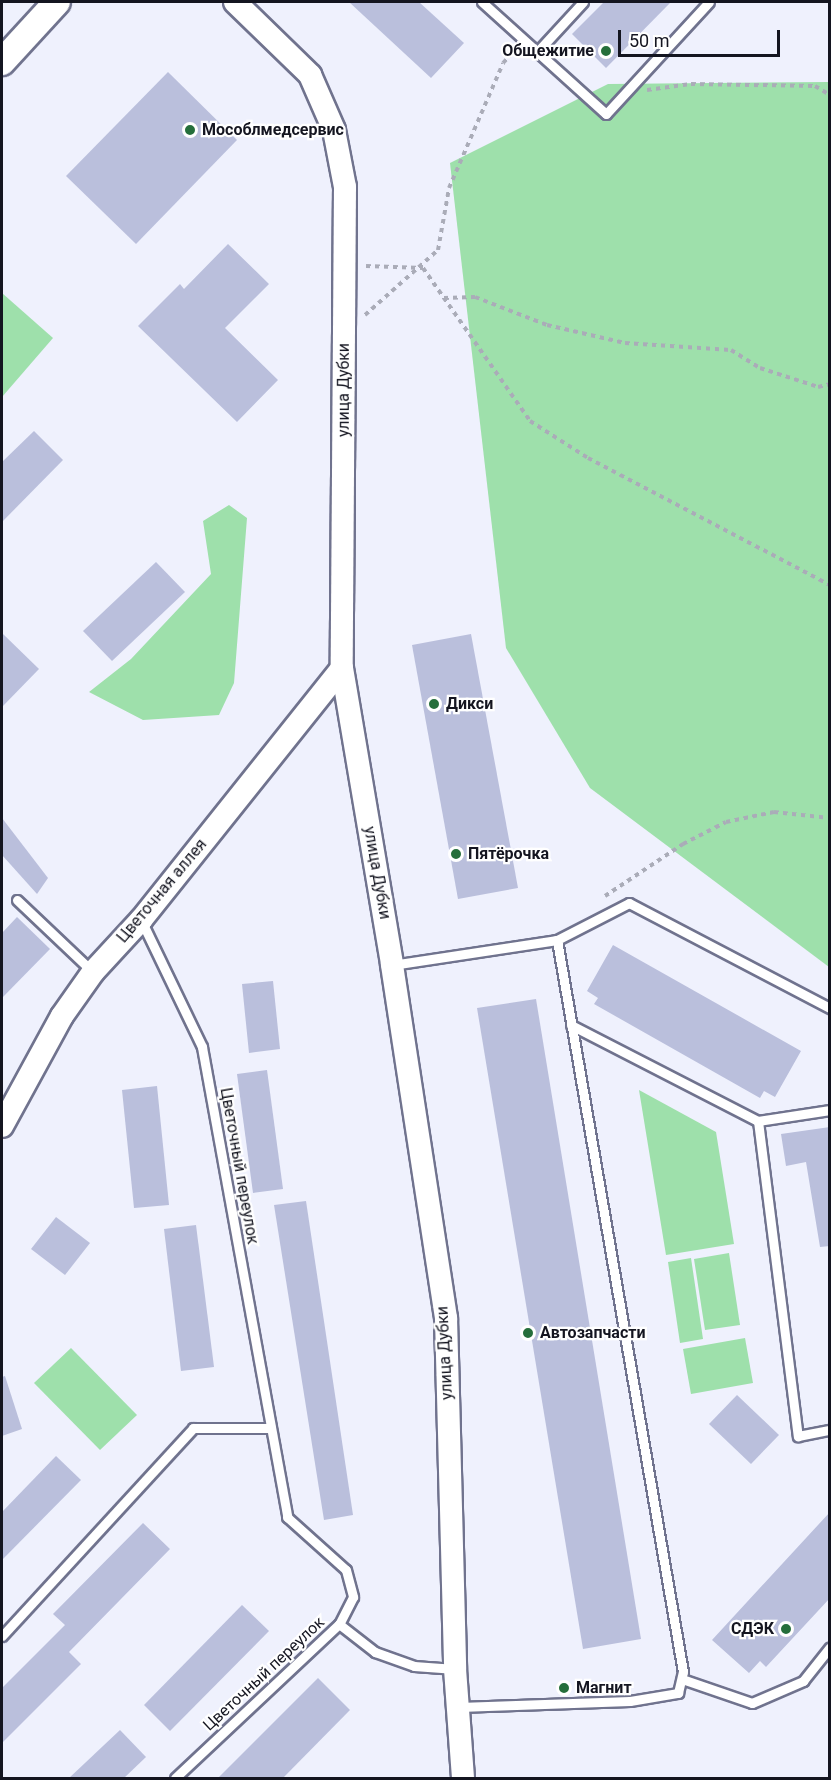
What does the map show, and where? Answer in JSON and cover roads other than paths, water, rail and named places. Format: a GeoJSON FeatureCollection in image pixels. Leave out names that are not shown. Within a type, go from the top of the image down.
{"type":"FeatureCollection","features":[{"type":"Feature","properties":{"kind":"main road"},"geometry":{"type":"LineString","coordinates":[[2,62],[57,2]]}},
{"type":"Feature","properties":{"kind":"street","name":"улица Дубки"},"geometry":{"type":"LineString","coordinates":[[235,2],[310,75],[334,130],[345,187],[342,668],[392,965],[446,1318],[455,1669],[463,1779]]}},
{"type":"Feature","properties":{"kind":"street","name":"Цветочная аллея"},"geometry":{"type":"LineString","coordinates":[[2,1126],[62,1016],[93,972],[141,920],[342,668]]}},
{"type":"Feature","properties":{"kind":"lane"},"geometry":{"type":"LineString","coordinates":[[482,2],[606,114],[709,2]]}},
{"type":"Feature","properties":{"kind":"lane"},"geometry":{"type":"LineString","coordinates":[[537,52],[583,2]]}},
{"type":"Feature","properties":{"kind":"lane"},"geometry":{"type":"LineString","coordinates":[[17,900],[93,972]]}},
{"type":"Feature","properties":{"kind":"lane"},"geometry":{"type":"LineString","coordinates":[[392,965],[557,940],[629,903],[830,1008]]}},
{"type":"Feature","properties":{"kind":"lane","name":"Цветочный переулок"},"geometry":{"type":"LineString","coordinates":[[141,920],[202,1047],[287,1517],[346,1570],[353,1598],[339,1624],[175,1779]]}},
{"type":"Feature","properties":{"kind":"lane"},"geometry":{"type":"LineString","coordinates":[[458,1707],[630,1701],[678,1693],[682,1679],[557,940]]}},
{"type":"Feature","properties":{"kind":"lane"},"geometry":{"type":"LineString","coordinates":[[571,1025],[758,1121],[830,1110]]}},
{"type":"Feature","properties":{"kind":"lane"},"geometry":{"type":"LineString","coordinates":[[758,1121],[798,1436],[830,1430]]}},
{"type":"Feature","properties":{"kind":"lane"},"geometry":{"type":"LineString","coordinates":[[2,1636],[193,1428],[271,1428]]}},
{"type":"Feature","properties":{"kind":"lane"},"geometry":{"type":"LineString","coordinates":[[339,1624],[375,1652],[414,1666],[455,1669]]}},
{"type":"Feature","properties":{"kind":"lane"},"geometry":{"type":"LineString","coordinates":[[682,1679],[752,1702],[803,1681],[830,1647]]}},
{"type":"Feature","properties":{"kind":"place","name":"Общежитие"},"geometry":{"type":"Point","coordinates":[606,51]}},
{"type":"Feature","properties":{"kind":"place","name":"Мособлмедсервис"},"geometry":{"type":"Point","coordinates":[190,130]}},
{"type":"Feature","properties":{"kind":"place","name":"Дикси"},"geometry":{"type":"Point","coordinates":[434,704]}},
{"type":"Feature","properties":{"kind":"place","name":"Пятёрочка"},"geometry":{"type":"Point","coordinates":[456,854]}},
{"type":"Feature","properties":{"kind":"place","name":"Автозапчасти"},"geometry":{"type":"Point","coordinates":[528,1333]}},
{"type":"Feature","properties":{"kind":"place","name":"СДЭК"},"geometry":{"type":"Point","coordinates":[786,1629]}},
{"type":"Feature","properties":{"kind":"place","name":"Магнит"},"geometry":{"type":"Point","coordinates":[564,1688]}}]}
